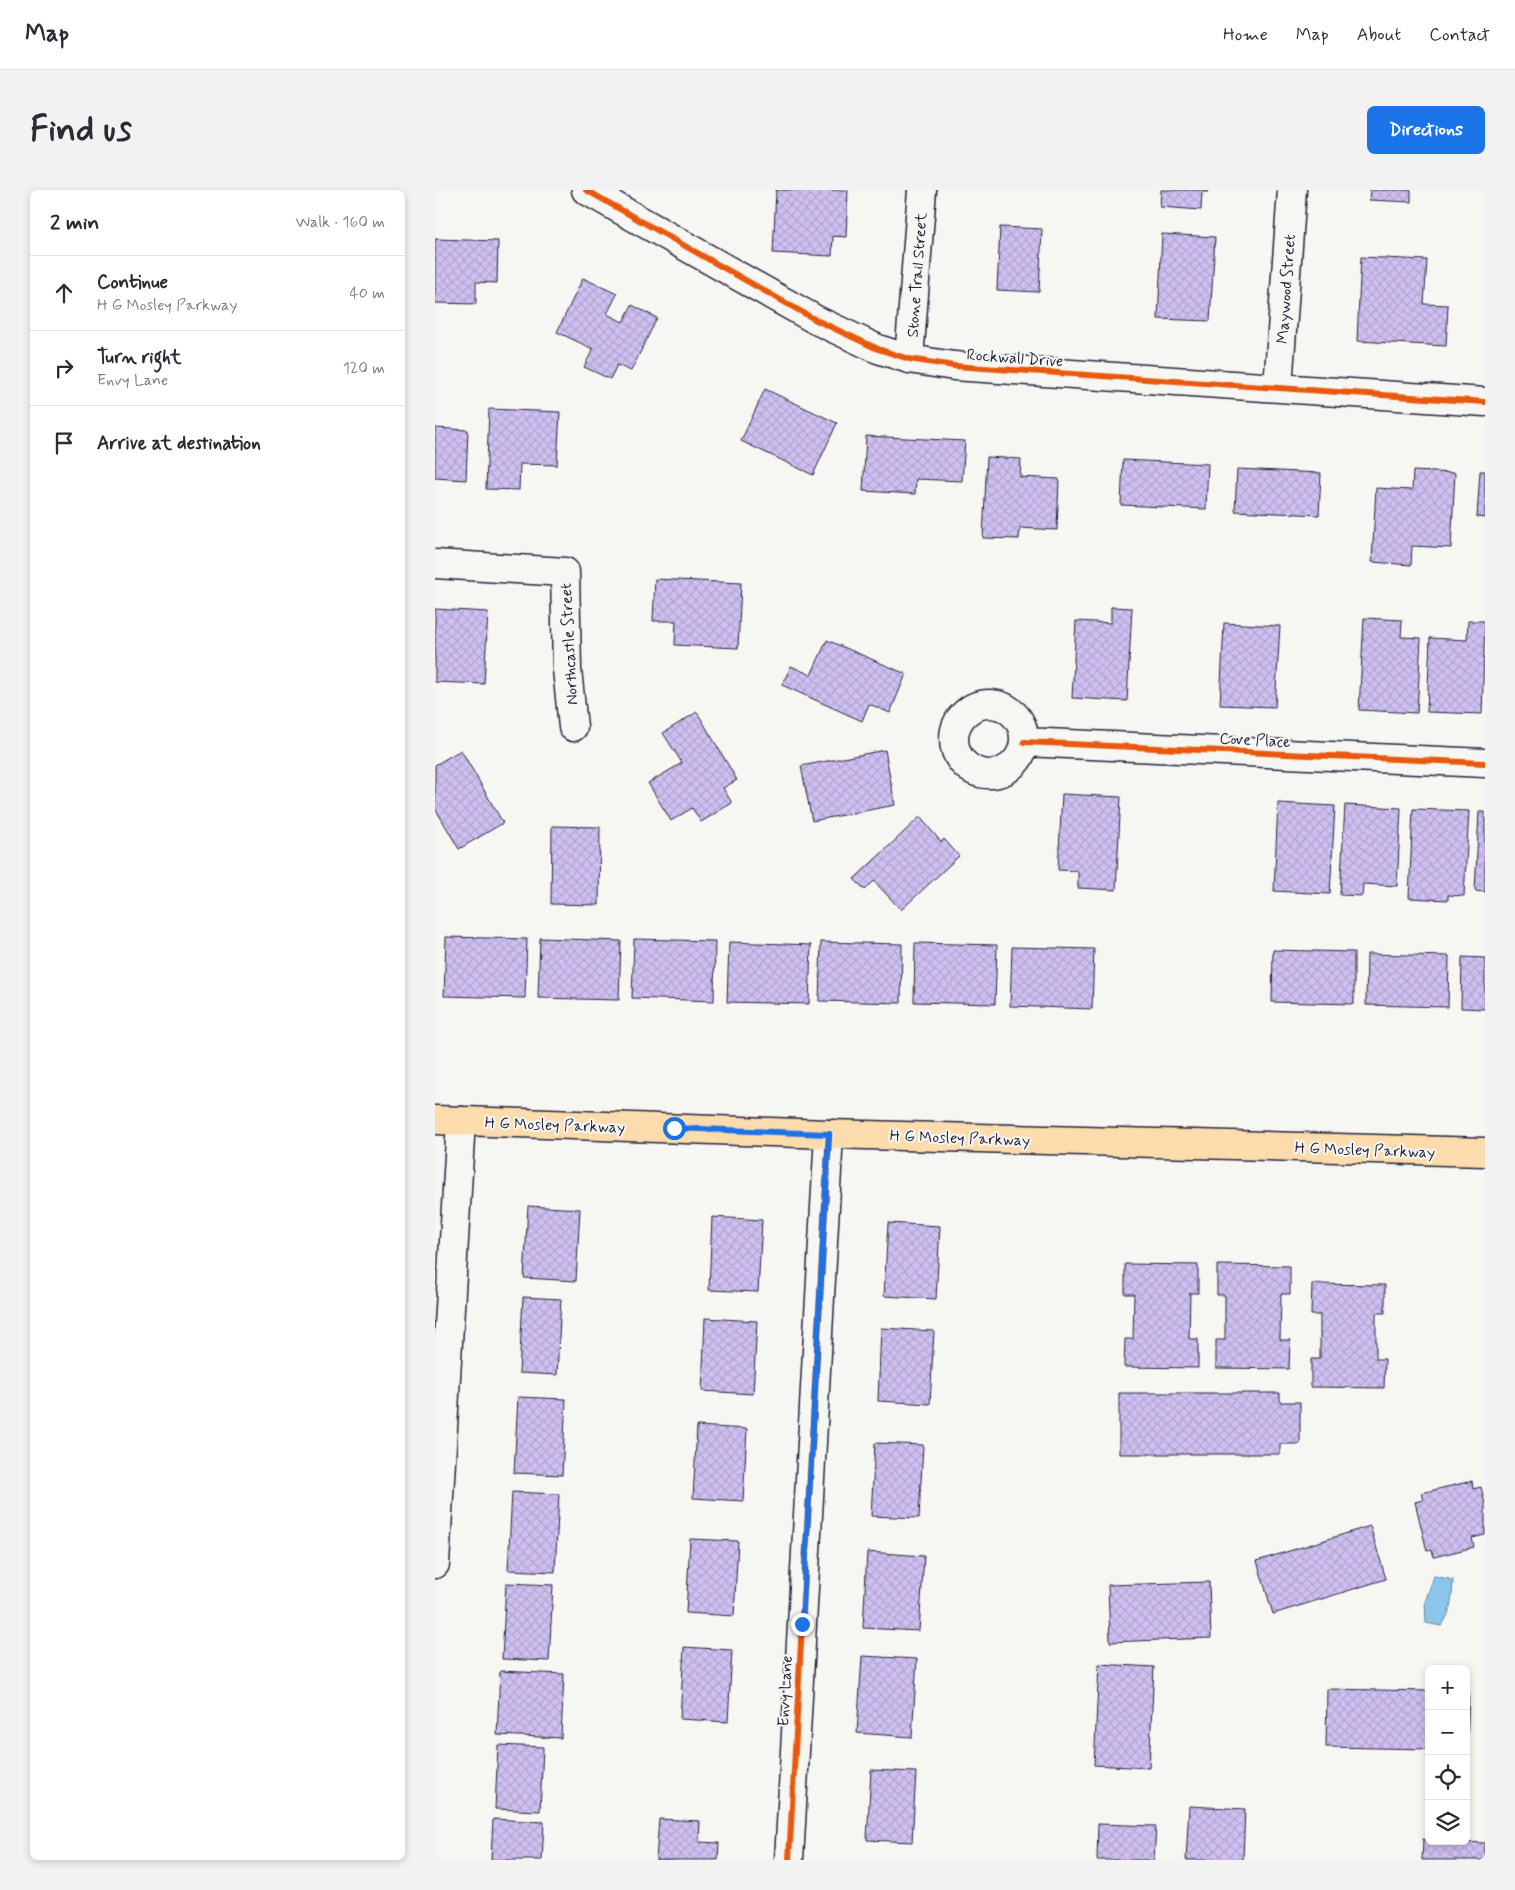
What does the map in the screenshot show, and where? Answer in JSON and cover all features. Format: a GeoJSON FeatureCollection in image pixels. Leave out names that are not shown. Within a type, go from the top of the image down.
{"type":"FeatureCollection","features":[{"type":"Feature","properties":{"kind":"main road","name":"H G Mosley Parkway"},"geometry":{"type":"LineString","coordinates":[[448,1121],[829,1134],[1485,1152]]}},
{"type":"Feature","properties":{"kind":"street","name":"Rockwall Drive"},"geometry":{"type":"LineString","coordinates":[[586,190],[816,320],[878,350],[909,359],[954,366],[1485,402]]}},
{"type":"Feature","properties":{"kind":"street","name":"Stone Trail Street"},"geometry":{"type":"LineString","coordinates":[[909,359],[922,190]]}},
{"type":"Feature","properties":{"kind":"street","name":"Maywood Street"},"geometry":{"type":"LineString","coordinates":[[1278,388],[1291,190]]}},
{"type":"Feature","properties":{"kind":"street","name":"Northcastle Street"},"geometry":{"type":"LineString","coordinates":[[435,564],[565,572],[567,669],[573,727]]}},
{"type":"Feature","properties":{"kind":"street","name":"Cove Place"},"geometry":{"type":"LineString","coordinates":[[1024,742],[1485,763]]}},
{"type":"Feature","properties":{"kind":"street"},"geometry":{"type":"LineString","coordinates":[[435,1564],[448,1121]]}},
{"type":"Feature","properties":{"kind":"street","name":"Envy Lane"},"geometry":{"type":"LineString","coordinates":[[789,1860],[829,1134]]}},
{"type":"Feature","properties":{"kind":"water"},"geometry":{"type":"Polygon","coordinates":[[[1434,1576],[1453,1580],[1452,1599],[1445,1621],[1441,1626],[1426,1623],[1425,1602],[1434,1576]]]}},
{"type":"Feature","properties":{"kind":"building"},"geometry":{"type":"Polygon","coordinates":[[[776,190],[848,190],[846,237],[833,236],[832,256],[773,253],[776,190]]]}},
{"type":"Feature","properties":{"kind":"building"},"geometry":{"type":"Polygon","coordinates":[[[1161,190],[1208,190],[1208,192],[1202,192],[1201,210],[1160,207],[1161,190]]]}},
{"type":"Feature","properties":{"kind":"building"},"geometry":{"type":"Polygon","coordinates":[[[1370,190],[1411,190],[1411,202],[1369,200],[1370,190]]]}},
{"type":"Feature","properties":{"kind":"building"},"geometry":{"type":"Polygon","coordinates":[[[1000,227],[1042,229],[1039,292],[997,290],[1000,227]]]}},
{"type":"Feature","properties":{"kind":"building"},"geometry":{"type":"Polygon","coordinates":[[[1162,234],[1215,237],[1210,321],[1158,319],[1162,234]]]}},
{"type":"Feature","properties":{"kind":"building"},"geometry":{"type":"Polygon","coordinates":[[[435,239],[498,241],[497,283],[476,282],[476,304],[435,303],[435,239]]]}},
{"type":"Feature","properties":{"kind":"building"},"geometry":{"type":"Polygon","coordinates":[[[1361,257],[1427,260],[1424,304],[1448,305],[1446,346],[1357,341],[1361,257]]]}},
{"type":"Feature","properties":{"kind":"building"},"geometry":{"type":"Polygon","coordinates":[[[583,278],[617,294],[607,314],[623,322],[632,305],[657,318],[631,371],[617,365],[610,379],[584,367],[593,349],[557,332],[583,278]]]}},
{"type":"Feature","properties":{"kind":"building"},"geometry":{"type":"Polygon","coordinates":[[[765,389],[837,423],[813,475],[741,441],[765,389]]]}},
{"type":"Feature","properties":{"kind":"building"},"geometry":{"type":"Polygon","coordinates":[[[489,409],[560,412],[557,465],[520,464],[519,490],[486,489],[489,409]]]}},
{"type":"Feature","properties":{"kind":"building"},"geometry":{"type":"Polygon","coordinates":[[[435,428],[468,430],[466,480],[435,478],[435,428]]]}},
{"type":"Feature","properties":{"kind":"building"},"geometry":{"type":"Polygon","coordinates":[[[866,436],[965,441],[962,481],[916,479],[915,494],[863,491],[866,436]]]}},
{"type":"Feature","properties":{"kind":"building"},"geometry":{"type":"Polygon","coordinates":[[[987,457],[1021,459],[1020,477],[1059,479],[1057,530],[1020,528],[1019,539],[983,538],[987,457]]]}},
{"type":"Feature","properties":{"kind":"building"},"geometry":{"type":"Polygon","coordinates":[[[1123,460],[1208,464],[1206,509],[1121,505],[1123,460]]]}},
{"type":"Feature","properties":{"kind":"building"},"geometry":{"type":"Polygon","coordinates":[[[1237,469],[1321,473],[1319,515],[1235,511],[1237,469]]]}},
{"type":"Feature","properties":{"kind":"building"},"geometry":{"type":"Polygon","coordinates":[[[1413,471],[1455,473],[1451,548],[1412,546],[1411,565],[1372,562],[1376,488],[1412,490],[1413,471]]]}},
{"type":"Feature","properties":{"kind":"building"},"geometry":{"type":"Polygon","coordinates":[[[1480,471],[1485,471],[1485,518],[1477,517],[1480,471]]]}},
{"type":"Feature","properties":{"kind":"building"},"geometry":{"type":"Polygon","coordinates":[[[655,579],[741,583],[738,648],[675,645],[676,621],[653,621],[655,579]]]}},
{"type":"Feature","properties":{"kind":"building"},"geometry":{"type":"Polygon","coordinates":[[[1111,607],[1132,608],[1127,701],[1072,698],[1076,621],[1111,623],[1111,607]]]}},
{"type":"Feature","properties":{"kind":"building"},"geometry":{"type":"Polygon","coordinates":[[[435,609],[488,612],[484,684],[435,682],[435,609]]]}},
{"type":"Feature","properties":{"kind":"building"},"geometry":{"type":"Polygon","coordinates":[[[1364,618],[1402,620],[1401,637],[1421,638],[1417,713],[1359,710],[1364,618]]]}},
{"type":"Feature","properties":{"kind":"building"},"geometry":{"type":"Polygon","coordinates":[[[1468,621],[1485,621],[1482,714],[1427,712],[1430,638],[1467,640],[1468,621]]]}},
{"type":"Feature","properties":{"kind":"building"},"geometry":{"type":"Polygon","coordinates":[[[1224,623],[1280,626],[1275,707],[1220,705],[1224,623]]]}},
{"type":"Feature","properties":{"kind":"building"},"geometry":{"type":"Polygon","coordinates":[[[827,640],[906,674],[890,713],[869,704],[862,721],[782,685],[791,666],[811,675],[827,640]]]}},
{"type":"Feature","properties":{"kind":"building"},"geometry":{"type":"Polygon","coordinates":[[[697,712],[737,780],[723,788],[732,803],[701,822],[692,808],[671,821],[648,783],[682,763],[663,733],[697,712]]]}},
{"type":"Feature","properties":{"kind":"building"},"geometry":{"type":"Polygon","coordinates":[[[461,750],[503,823],[459,849],[435,808],[435,765],[461,750]]]}},
{"type":"Feature","properties":{"kind":"building"},"geometry":{"type":"Polygon","coordinates":[[[885,750],[895,805],[812,821],[801,766],[885,750]]]}},
{"type":"Feature","properties":{"kind":"building"},"geometry":{"type":"Polygon","coordinates":[[[1062,794],[1121,797],[1116,890],[1078,888],[1078,871],[1058,870],[1062,794]]]}},
{"type":"Feature","properties":{"kind":"building"},"geometry":{"type":"Polygon","coordinates":[[[1278,803],[1335,806],[1330,894],[1274,891],[1278,803]]]}},
{"type":"Feature","properties":{"kind":"building"},"geometry":{"type":"Polygon","coordinates":[[[1345,805],[1401,808],[1397,886],[1363,884],[1362,896],[1340,895],[1345,805]]]}},
{"type":"Feature","properties":{"kind":"building"},"geometry":{"type":"Polygon","coordinates":[[[1413,809],[1469,811],[1464,896],[1448,895],[1448,900],[1409,898],[1413,809]]]}},
{"type":"Feature","properties":{"kind":"building"},"geometry":{"type":"Polygon","coordinates":[[[1479,812],[1485,812],[1485,892],[1475,891],[1479,812]]]}},
{"type":"Feature","properties":{"kind":"building"},"geometry":{"type":"Polygon","coordinates":[[[920,817],[941,842],[944,839],[959,856],[901,910],[874,881],[865,890],[854,879],[920,817]]]}},
{"type":"Feature","properties":{"kind":"building"},"geometry":{"type":"Polygon","coordinates":[[[552,826],[600,827],[599,905],[551,904],[552,826]]]}},
{"type":"Feature","properties":{"kind":"building"},"geometry":{"type":"Polygon","coordinates":[[[446,937],[527,939],[525,998],[444,996],[446,937]]]}},
{"type":"Feature","properties":{"kind":"building"},"geometry":{"type":"Polygon","coordinates":[[[540,938],[621,941],[619,1000],[538,998],[540,938]]]}},
{"type":"Feature","properties":{"kind":"building"},"geometry":{"type":"Polygon","coordinates":[[[634,939],[715,941],[714,1001],[632,998],[634,939]]]}},
{"type":"Feature","properties":{"kind":"building"},"geometry":{"type":"Polygon","coordinates":[[[729,942],[811,945],[809,1004],[727,1002],[729,942]]]}},
{"type":"Feature","properties":{"kind":"building"},"geometry":{"type":"Polygon","coordinates":[[[821,942],[902,944],[901,1003],[819,1001],[821,942]]]}},
{"type":"Feature","properties":{"kind":"building"},"geometry":{"type":"Polygon","coordinates":[[[915,943],[997,945],[995,1004],[914,1002],[915,943]]]}},
{"type":"Feature","properties":{"kind":"building"},"geometry":{"type":"Polygon","coordinates":[[[1012,947],[1094,949],[1092,1009],[1010,1006],[1012,947]]]}},
{"type":"Feature","properties":{"kind":"building"},"geometry":{"type":"Polygon","coordinates":[[[1273,950],[1354,952],[1354,1004],[1272,1002],[1273,950]]]}},
{"type":"Feature","properties":{"kind":"building"},"geometry":{"type":"Polygon","coordinates":[[[1367,954],[1449,956],[1448,1007],[1366,1005],[1367,954]]]}},
{"type":"Feature","properties":{"kind":"building"},"geometry":{"type":"Polygon","coordinates":[[[1462,957],[1485,958],[1485,1009],[1461,1008],[1462,957]]]}},
{"type":"Feature","properties":{"kind":"building"},"geometry":{"type":"Polygon","coordinates":[[[528,1206],[580,1209],[576,1281],[524,1278],[528,1206]]]}},
{"type":"Feature","properties":{"kind":"building"},"geometry":{"type":"Polygon","coordinates":[[[712,1217],[762,1220],[758,1292],[709,1290],[712,1217]]]}},
{"type":"Feature","properties":{"kind":"building"},"geometry":{"type":"Polygon","coordinates":[[[888,1223],[940,1226],[936,1299],[884,1296],[888,1223]]]}},
{"type":"Feature","properties":{"kind":"building"},"geometry":{"type":"Polygon","coordinates":[[[1125,1264],[1198,1265],[1198,1293],[1190,1293],[1189,1339],[1198,1339],[1198,1368],[1124,1367],[1125,1339],[1133,1339],[1134,1294],[1125,1294],[1125,1264]]]}},
{"type":"Feature","properties":{"kind":"building"},"geometry":{"type":"Polygon","coordinates":[[[1217,1265],[1290,1266],[1290,1294],[1281,1294],[1280,1340],[1290,1340],[1289,1369],[1216,1368],[1216,1340],[1225,1340],[1225,1295],[1217,1295],[1217,1265]]]}},
{"type":"Feature","properties":{"kind":"building"},"geometry":{"type":"Polygon","coordinates":[[[1312,1284],[1385,1285],[1385,1313],[1376,1313],[1376,1359],[1385,1359],[1384,1388],[1311,1387],[1311,1359],[1320,1359],[1320,1315],[1311,1315],[1312,1284]]]}},
{"type":"Feature","properties":{"kind":"building"},"geometry":{"type":"Polygon","coordinates":[[[523,1297],[561,1299],[557,1375],[519,1373],[523,1297]]]}},
{"type":"Feature","properties":{"kind":"building"},"geometry":{"type":"Polygon","coordinates":[[[705,1318],[757,1321],[753,1394],[702,1391],[705,1318]]]}},
{"type":"Feature","properties":{"kind":"building"},"geometry":{"type":"Polygon","coordinates":[[[881,1328],[934,1331],[930,1404],[878,1401],[881,1328]]]}},
{"type":"Feature","properties":{"kind":"building"},"geometry":{"type":"Polygon","coordinates":[[[1119,1393],[1280,1393],[1280,1402],[1300,1402],[1300,1444],[1280,1444],[1280,1454],[1119,1454],[1119,1393]]]}},
{"type":"Feature","properties":{"kind":"building"},"geometry":{"type":"Polygon","coordinates":[[[518,1397],[566,1399],[562,1475],[514,1473],[518,1397]]]}},
{"type":"Feature","properties":{"kind":"building"},"geometry":{"type":"Polygon","coordinates":[[[697,1426],[747,1429],[743,1501],[693,1498],[697,1426]]]}},
{"type":"Feature","properties":{"kind":"building"},"geometry":{"type":"Polygon","coordinates":[[[875,1443],[923,1445],[919,1518],[871,1516],[875,1443]]]}},
{"type":"Feature","properties":{"kind":"building"},"geometry":{"type":"Polygon","coordinates":[[[1472,1481],[1473,1489],[1481,1487],[1485,1504],[1485,1535],[1472,1538],[1474,1547],[1434,1557],[1432,1550],[1427,1551],[1415,1502],[1423,1500],[1421,1493],[1472,1481]]]}},
{"type":"Feature","properties":{"kind":"building"},"geometry":{"type":"Polygon","coordinates":[[[512,1492],[559,1494],[555,1572],[508,1570],[512,1492]]]}},
{"type":"Feature","properties":{"kind":"building"},"geometry":{"type":"Polygon","coordinates":[[[1370,1526],[1386,1579],[1273,1614],[1257,1561],[1370,1526]]]}},
{"type":"Feature","properties":{"kind":"building"},"geometry":{"type":"Polygon","coordinates":[[[690,1539],[738,1541],[734,1616],[686,1613],[690,1539]]]}},
{"type":"Feature","properties":{"kind":"building"},"geometry":{"type":"Polygon","coordinates":[[[867,1552],[924,1556],[919,1631],[863,1628],[867,1552]]]}},
{"type":"Feature","properties":{"kind":"building"},"geometry":{"type":"Polygon","coordinates":[[[1209,1582],[1211,1638],[1110,1642],[1108,1585],[1209,1582]]]}},
{"type":"Feature","properties":{"kind":"building"},"geometry":{"type":"Polygon","coordinates":[[[506,1583],[553,1585],[549,1661],[502,1659],[506,1583]]]}},
{"type":"Feature","properties":{"kind":"building"},"geometry":{"type":"Polygon","coordinates":[[[684,1647],[732,1650],[728,1722],[680,1719],[684,1647]]]}},
{"type":"Feature","properties":{"kind":"building"},"geometry":{"type":"Polygon","coordinates":[[[862,1656],[917,1659],[912,1737],[857,1733],[862,1656]]]}},
{"type":"Feature","properties":{"kind":"building"},"geometry":{"type":"Polygon","coordinates":[[[1099,1664],[1154,1667],[1149,1768],[1094,1765],[1099,1664]]]}},
{"type":"Feature","properties":{"kind":"building"},"geometry":{"type":"Polygon","coordinates":[[[500,1671],[564,1674],[561,1738],[497,1735],[500,1671]]]}},
{"type":"Feature","properties":{"kind":"building"},"geometry":{"type":"Polygon","coordinates":[[[1327,1689],[1425,1691],[1425,1749],[1326,1747],[1327,1689]]]}},
{"type":"Feature","properties":{"kind":"building"},"geometry":{"type":"Polygon","coordinates":[[[498,1745],[543,1747],[540,1811],[495,1809],[498,1745]]]}},
{"type":"Feature","properties":{"kind":"building"},"geometry":{"type":"Polygon","coordinates":[[[871,1770],[916,1772],[912,1842],[867,1840],[871,1770]]]}},
{"type":"Feature","properties":{"kind":"building"},"geometry":{"type":"Polygon","coordinates":[[[1189,1806],[1245,1809],[1243,1860],[1186,1860],[1189,1806]]]}},
{"type":"Feature","properties":{"kind":"building"},"geometry":{"type":"Polygon","coordinates":[[[493,1819],[544,1822],[542,1860],[491,1860],[493,1819]]]}},
{"type":"Feature","properties":{"kind":"building"},"geometry":{"type":"Polygon","coordinates":[[[659,1819],[700,1821],[699,1842],[719,1843],[718,1860],[656,1860],[659,1819]]]}},
{"type":"Feature","properties":{"kind":"building"},"geometry":{"type":"Polygon","coordinates":[[[1098,1824],[1156,1826],[1154,1860],[1097,1860],[1098,1824]]]}},
{"type":"Feature","properties":{"kind":"building"},"geometry":{"type":"Polygon","coordinates":[[[1423,1839],[1425,1839],[1425,1845],[1485,1843],[1485,1860],[1422,1860],[1423,1839]]]}},
{"type":"Feature","properties":{"kind":"cycle path"},"geometry":{"type":"LineString","coordinates":[[586,190],[816,320],[878,349],[909,359],[954,366],[1485,402]]}},
{"type":"Feature","properties":{"kind":"cycle path"},"geometry":{"type":"LineString","coordinates":[[1024,742],[1485,763]]}},
{"type":"Feature","properties":{"kind":"cycle path"},"geometry":{"type":"LineString","coordinates":[[789,1860],[829,1134]]}},
{"type":"Feature","properties":{"kind":"route"},"geometry":{"type":"LineString","coordinates":[[674,1128],[829,1134],[802,1624]]}}]}
